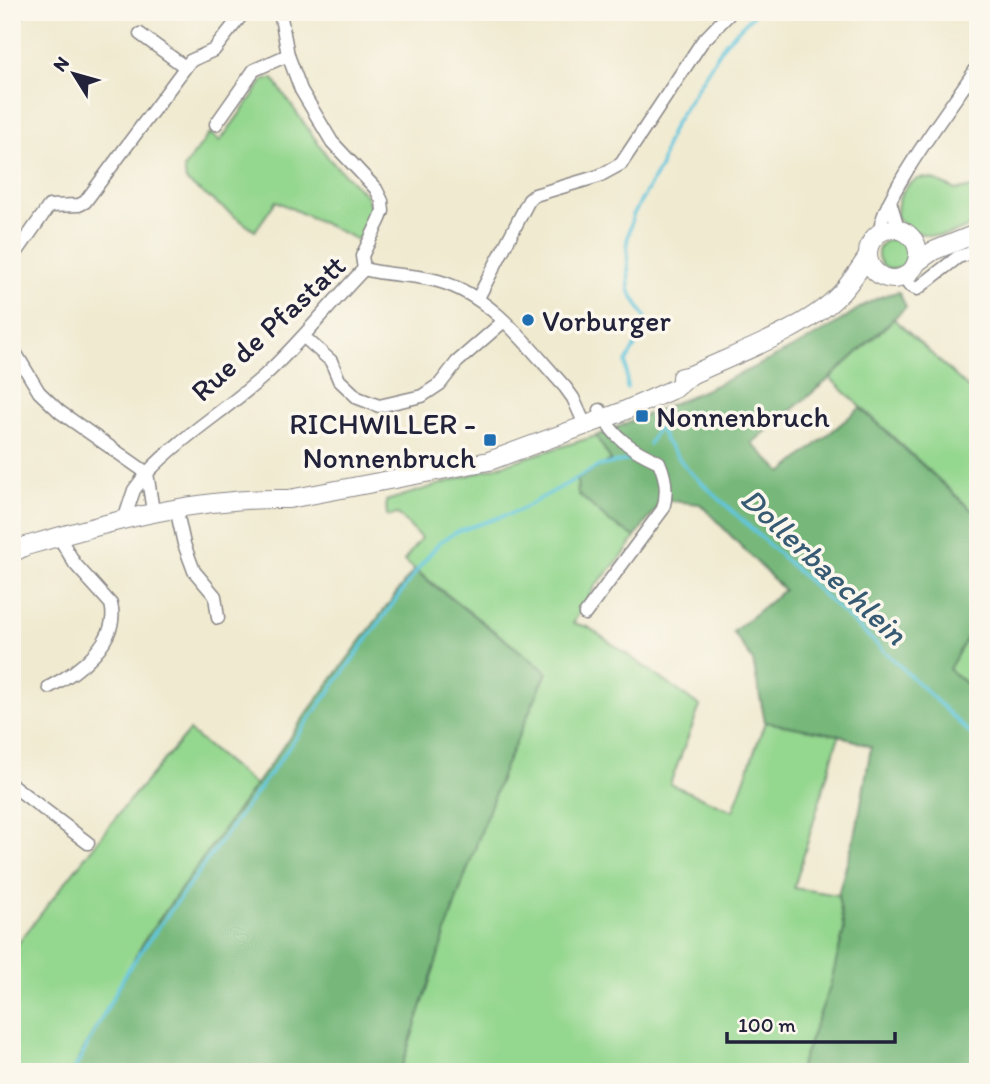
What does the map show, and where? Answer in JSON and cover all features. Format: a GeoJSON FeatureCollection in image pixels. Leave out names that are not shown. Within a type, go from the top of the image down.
{"type":"FeatureCollection","features":[{"type":"Feature","properties":{"kind":"main road"},"geometry":{"type":"LineString","coordinates":[[837,297],[868,257],[870,243],[886,230],[931,241],[975,240]]}},
{"type":"Feature","properties":{"kind":"main road"},"geometry":{"type":"LineString","coordinates":[[12,553],[26,546],[153,512],[257,498],[289,499],[418,475],[584,423],[676,388],[691,375],[796,326],[837,297],[867,283],[884,278],[903,277],[916,263],[916,247],[906,235]]}},
{"type":"Feature","properties":{"kind":"main road"},"geometry":{"type":"LineString","coordinates":[[916,263],[933,251],[975,240]]}},
{"type":"Feature","properties":{"kind":"main road"},"geometry":{"type":"LineString","coordinates":[[868,257],[873,269],[884,278]]}},
{"type":"Feature","properties":{"kind":"street"},"geometry":{"type":"LineString","coordinates":[[12,19],[17,12]]}},
{"type":"Feature","properties":{"kind":"street"},"geometry":{"type":"LineString","coordinates":[[12,259],[49,206],[79,205],[85,202],[190,61],[214,50],[244,12]]}},
{"type":"Feature","properties":{"kind":"street"},"geometry":{"type":"LineString","coordinates":[[282,12],[288,55],[300,90],[322,122]]}},
{"type":"Feature","properties":{"kind":"street"},"geometry":{"type":"LineString","coordinates":[[282,12],[300,65],[332,142],[376,189],[382,201],[383,211],[362,256],[364,269]]}},
{"type":"Feature","properties":{"kind":"street"},"geometry":{"type":"LineString","coordinates":[[478,298],[529,200],[535,195],[599,176],[621,164],[702,42],[731,12]]}},
{"type":"Feature","properties":{"kind":"street"},"geometry":{"type":"LineString","coordinates":[[141,34],[185,67]]}},
{"type":"Feature","properties":{"kind":"street"},"geometry":{"type":"LineString","coordinates":[[216,124],[254,70],[288,55]]}},
{"type":"Feature","properties":{"kind":"street"},"geometry":{"type":"LineString","coordinates":[[880,233],[890,200],[978,66]]}},
{"type":"Feature","properties":{"kind":"street"},"geometry":{"type":"LineString","coordinates":[[890,200],[906,235]]}},
{"type":"Feature","properties":{"kind":"street"},"geometry":{"type":"LineString","coordinates":[[903,277],[909,285],[917,289],[975,240]]}},
{"type":"Feature","properties":{"kind":"street","name":"Rue de Pfastatt"},"geometry":{"type":"LineString","coordinates":[[124,520],[134,490],[170,448],[208,422],[263,377],[304,337],[364,269],[436,280],[478,298],[504,321],[565,387],[584,423]]}},
{"type":"Feature","properties":{"kind":"street"},"geometry":{"type":"LineString","coordinates":[[304,337],[331,361],[339,380],[358,398],[379,406],[422,396],[440,384],[457,362],[504,321]]}},
{"type":"Feature","properties":{"kind":"street"},"geometry":{"type":"LineString","coordinates":[[12,347],[39,392],[60,412],[147,473],[153,512]]}},
{"type":"Feature","properties":{"kind":"street"},"geometry":{"type":"LineString","coordinates":[[585,614],[663,509],[667,497],[665,476],[659,462],[635,450],[613,433],[602,415]]}},
{"type":"Feature","properties":{"kind":"street"},"geometry":{"type":"LineString","coordinates":[[176,508],[194,572],[215,596],[218,618]]}},
{"type":"Feature","properties":{"kind":"street"},"geometry":{"type":"LineString","coordinates":[[49,687],[68,678],[104,642],[113,611],[111,604],[75,564],[59,537]]}},
{"type":"Feature","properties":{"kind":"street"},"geometry":{"type":"LineString","coordinates":[[12,785],[88,843]]}},
{"type":"Feature","properties":{"kind":"green space"},"geometry":{"type":"Polygon","coordinates":[[[265,79],[273,79],[330,160],[366,195],[371,209],[370,222],[358,240],[276,201],[255,231],[186,181],[184,168],[210,133],[220,141],[265,79]]]}},
{"type":"Feature","properties":{"kind":"green space"},"geometry":{"type":"Polygon","coordinates":[[[921,178],[932,179],[956,190],[978,187],[978,223],[940,236],[916,232],[903,224],[897,218],[899,199],[905,188],[921,178]]]}},
{"type":"Feature","properties":{"kind":"green space"},"geometry":{"type":"Polygon","coordinates":[[[893,239],[904,243],[908,254],[904,265],[893,269],[882,265],[878,254],[882,243],[893,239]]]}},
{"type":"Feature","properties":{"kind":"green space"},"geometry":{"type":"Polygon","coordinates":[[[899,292],[906,307],[830,378],[752,443],[782,473],[860,408],[978,516],[976,622],[949,669],[978,694],[978,1072],[798,1072],[830,986],[844,930],[838,895],[857,827],[871,747],[839,735],[765,722],[753,661],[733,632],[784,590],[700,504],[663,500],[635,537],[610,522],[578,494],[577,480],[611,460],[596,436],[740,374],[824,331],[878,298],[899,292]]]}},
{"type":"Feature","properties":{"kind":"green space"},"geometry":{"type":"Polygon","coordinates":[[[894,319],[978,397],[978,516],[830,378],[894,319]]]}},
{"type":"Feature","properties":{"kind":"green space"},"geometry":{"type":"Polygon","coordinates":[[[596,436],[611,460],[578,480],[610,522],[635,537],[624,554],[595,586],[573,623],[588,627],[700,706],[670,784],[733,811],[765,722],[839,735],[794,888],[838,895],[844,930],[831,986],[798,1072],[400,1072],[457,898],[503,771],[547,672],[404,561],[421,538],[398,514],[387,516],[386,501],[596,436]]]}},
{"type":"Feature","properties":{"kind":"green space"},"geometry":{"type":"Polygon","coordinates":[[[414,570],[547,672],[503,771],[457,898],[400,1072],[73,1072],[146,938],[310,709],[414,570]]]}},
{"type":"Feature","properties":{"kind":"green space"},"geometry":{"type":"Polygon","coordinates":[[[978,590],[978,694],[949,669],[976,622],[975,595],[978,590]]]}},
{"type":"Feature","properties":{"kind":"green space"},"geometry":{"type":"Polygon","coordinates":[[[189,731],[255,785],[146,938],[73,1072],[12,1072],[12,951],[128,802],[189,731]]]}},
{"type":"Feature","properties":{"kind":"waterway","name":"Dollerbaechlein"},"geometry":{"type":"LineString","coordinates":[[627,388],[626,362],[646,327],[646,319],[629,290],[627,241],[633,215],[661,166],[674,125],[725,43],[756,12]]}},
{"type":"Feature","properties":{"kind":"waterway","name":"Dollerbaechlein"},"geometry":{"type":"LineString","coordinates":[[652,413],[666,442],[689,471],[978,741]]}},
{"type":"Feature","properties":{"kind":"waterway"},"geometry":{"type":"LineString","coordinates":[[649,444],[658,427]]}},
{"type":"Feature","properties":{"kind":"waterway"},"geometry":{"type":"LineString","coordinates":[[73,1072],[127,971],[440,542],[456,532],[518,511],[599,466],[634,459]]}},
{"type":"Feature","properties":{"kind":"place","name":"Vorburger"},"geometry":{"type":"Point","coordinates":[528,320]}},
{"type":"Feature","properties":{"kind":"place","name":"Nonnenbruch"},"geometry":{"type":"Point","coordinates":[642,416]}},
{"type":"Feature","properties":{"kind":"place","name":"RICHWILLER - Nonnenbruch"},"geometry":{"type":"Point","coordinates":[490,440]}}]}
